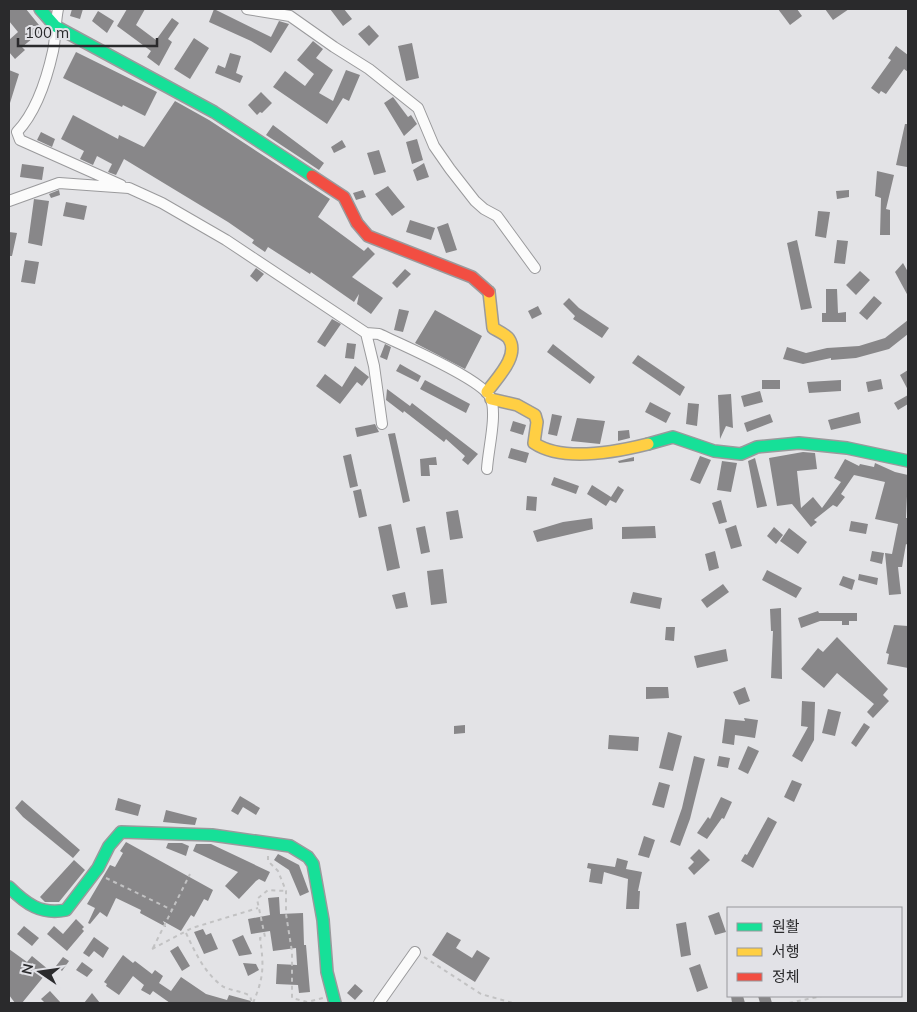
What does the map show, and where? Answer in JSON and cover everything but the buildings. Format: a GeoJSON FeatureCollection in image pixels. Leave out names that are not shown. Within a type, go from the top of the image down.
{"type":"FeatureCollection","features":[{"type":"Feature","properties":{"kind":"street"},"geometry":{"type":"LineString","coordinates":[[40,9],[55,26],[214,112],[344,197],[357,223],[368,236],[472,277],[489,291],[493,328],[509,338],[513,349],[508,363],[489,396],[492,414],[487,468]]}},
{"type":"Feature","properties":{"kind":"street"},"geometry":{"type":"LineString","coordinates":[[58,9],[53,50],[48,69],[31,114],[17,132],[20,140],[162,203],[226,240],[366,333],[379,334],[460,373],[489,396],[524,408],[534,414],[538,421],[534,443],[543,449],[562,452],[615,452],[672,437],[714,451],[741,454],[749,448],[765,445],[823,444],[847,446],[908,461]]}},
{"type":"Feature","properties":{"kind":"street"},"geometry":{"type":"LineString","coordinates":[[247,9],[290,16],[369,69],[418,108],[434,146],[450,169],[479,205],[497,216],[535,268]]}},
{"type":"Feature","properties":{"kind":"street"},"geometry":{"type":"LineString","coordinates":[[9,201],[58,183],[129,188]]}},
{"type":"Feature","properties":{"kind":"street"},"geometry":{"type":"LineString","coordinates":[[366,333],[374,366],[382,424]]}},
{"type":"Feature","properties":{"kind":"street"},"geometry":{"type":"LineString","coordinates":[[9,887],[29,906],[47,913],[55,913],[71,906],[95,872],[109,846],[121,832],[212,835],[290,846],[308,857],[313,864],[323,920],[327,972],[334,999]]}},
{"type":"Feature","properties":{"kind":"street"},"geometry":{"type":"LineString","coordinates":[[379,1003],[415,952]]}},
{"type":"Feature","properties":{"kind":"path"},"geometry":{"type":"LineString","coordinates":[[269,843],[268,861],[278,871],[286,891],[286,914],[292,952],[292,998],[306,1002],[334,999]]}},
{"type":"Feature","properties":{"kind":"path"},"geometry":{"type":"LineString","coordinates":[[95,872],[172,910]]}},
{"type":"Feature","properties":{"kind":"path"},"geometry":{"type":"LineString","coordinates":[[190,874],[152,949],[186,933],[192,928],[220,918],[259,908]]}},
{"type":"Feature","properties":{"kind":"path"},"geometry":{"type":"LineString","coordinates":[[252,1003],[263,975],[260,938],[265,937],[257,899],[260,894],[268,890],[286,891]]}},
{"type":"Feature","properties":{"kind":"path"},"geometry":{"type":"LineString","coordinates":[[186,933],[200,962],[216,980],[222,986],[244,992],[250,996],[252,1003]]}},
{"type":"Feature","properties":{"kind":"path"},"geometry":{"type":"LineString","coordinates":[[415,952],[481,994],[513,1003]]}},
{"type":"Feature","properties":{"kind":"path"},"geometry":{"type":"LineString","coordinates":[[789,1003],[817,997]]}},
{"type":"Feature","properties":{"kind":"path"},"geometry":{"type":"LineString","coordinates":[[493,998],[497,1003]]}},
{"type":"Feature","properties":{"kind":"traffic: fast"},"geometry":{"type":"LineString","coordinates":[[40,9],[55,26],[214,112],[312,176]]}},
{"type":"Feature","properties":{"kind":"traffic: fast"},"geometry":{"type":"LineString","coordinates":[[648,444],[673,437],[714,451],[741,454],[757,447],[799,443],[847,448],[908,461]]}},
{"type":"Feature","properties":{"kind":"traffic: fast"},"geometry":{"type":"LineString","coordinates":[[9,887],[34,907],[49,911],[66,910],[98,868],[109,846],[121,832],[212,835],[290,846],[308,857],[313,864],[323,920],[327,972],[335,1003]]}},
{"type":"Feature","properties":{"kind":"traffic: slow"},"geometry":{"type":"LineString","coordinates":[[487,392],[506,367],[512,346],[508,338],[493,328],[489,292]]}},
{"type":"Feature","properties":{"kind":"traffic: slow"},"geometry":{"type":"LineString","coordinates":[[491,399],[517,405],[535,415],[537,422],[534,443],[546,449],[574,454],[590,454],[648,444]]}},
{"type":"Feature","properties":{"kind":"traffic: jam"},"geometry":{"type":"LineString","coordinates":[[312,176],[344,197],[357,223],[368,236],[472,277],[489,292]]}}]}
